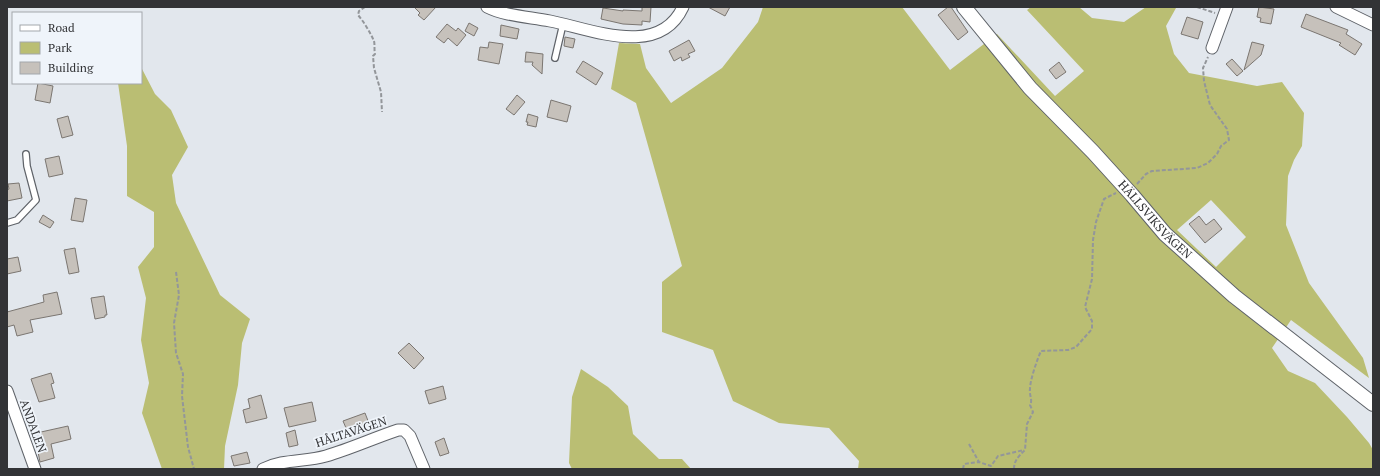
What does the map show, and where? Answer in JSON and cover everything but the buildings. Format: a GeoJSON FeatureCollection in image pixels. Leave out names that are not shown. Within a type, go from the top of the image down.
{"type":"FeatureCollection","features":[{"type":"Feature","properties":{"kind":"street"},"geometry":{"type":"LineString","coordinates":[[487,7],[510,14],[617,36],[630,37],[644,36],[663,30],[672,24],[683,7]]}},
{"type":"Feature","properties":{"kind":"street","name":"HÄLLSVIKSVÄGEN"},"geometry":{"type":"LineString","coordinates":[[964,7],[1030,88],[1093,152],[1130,186],[1165,234],[1234,296],[1373,404]]}},
{"type":"Feature","properties":{"kind":"street"},"geometry":{"type":"LineString","coordinates":[[1336,7],[1373,25]]}},
{"type":"Feature","properties":{"kind":"street"},"geometry":{"type":"LineString","coordinates":[[1212,48],[1225,12]]}},
{"type":"Feature","properties":{"kind":"street","name":"ANDALEN"},"geometry":{"type":"LineString","coordinates":[[7,391],[35,469]]}},
{"type":"Feature","properties":{"kind":"street","name":"HÅLTAVÄGEN"},"geometry":{"type":"LineString","coordinates":[[263,469],[286,462],[326,456],[393,432],[404,430],[410,436],[424,469]]}},
{"type":"Feature","properties":{"kind":"lane"},"geometry":{"type":"LineString","coordinates":[[555,58],[563,24]]}},
{"type":"Feature","properties":{"kind":"lane"},"geometry":{"type":"LineString","coordinates":[[7,223],[17,220],[36,200],[27,166],[26,154]]}},
{"type":"Feature","properties":{"kind":"path"},"geometry":{"type":"LineString","coordinates":[[365,7],[359,11],[358,15],[375,43],[375,54],[373,56],[374,68],[381,92],[382,112]]}},
{"type":"Feature","properties":{"kind":"path"},"geometry":{"type":"LineString","coordinates":[[1197,7],[1225,12]]}},
{"type":"Feature","properties":{"kind":"path"},"geometry":{"type":"LineString","coordinates":[[1014,469],[1014,463],[1018,456],[1025,450],[1028,424],[1032,412],[1030,405],[1032,402],[1030,389],[1037,360],[1041,351],[1068,350],[1076,347],[1092,329],[1092,322],[1086,307],[1092,280],[1093,240],[1096,222],[1104,199],[1130,186],[1152,171],[1197,168],[1208,163],[1217,154],[1221,146],[1229,140],[1227,129],[1210,105],[1204,81],[1203,68],[1212,48]]}},
{"type":"Feature","properties":{"kind":"path"},"geometry":{"type":"LineString","coordinates":[[176,272],[179,295],[174,323],[176,353],[183,374],[182,396],[187,439],[194,469]]}},
{"type":"Feature","properties":{"kind":"path"},"geometry":{"type":"LineString","coordinates":[[969,444],[979,462]]}},
{"type":"Feature","properties":{"kind":"path"},"geometry":{"type":"LineString","coordinates":[[963,469],[964,464],[979,462],[991,466],[998,456],[1025,450]]}},
{"type":"Feature","properties":{"kind":"green space"},"geometry":{"type":"Polygon","coordinates":[[[763,7],[902,7],[950,70],[997,34],[1055,96],[1084,71],[1027,10],[1031,7],[1079,7],[1092,18],[1124,22],[1146,7],[1174,7],[1176,8],[1166,26],[1174,54],[1189,73],[1257,86],[1282,82],[1304,113],[1302,146],[1294,160],[1288,176],[1286,225],[1309,283],[1363,358],[1369,378],[1291,320],[1272,348],[1288,371],[1315,383],[1369,443],[1373,450],[1373,469],[858,469],[859,461],[829,428],[779,423],[733,401],[713,350],[662,332],[662,282],[682,266],[636,103],[611,89],[619,43],[640,44],[646,68],[671,103],[722,68],[758,22],[763,7]],[[1211,200],[1177,230],[1216,267],[1246,237],[1211,200]]]}},
{"type":"Feature","properties":{"kind":"green space"},"geometry":{"type":"Polygon","coordinates":[[[142,69],[155,94],[171,110],[188,147],[172,175],[176,203],[220,295],[250,319],[242,343],[238,385],[225,446],[224,469],[162,469],[142,413],[149,383],[141,340],[146,298],[138,267],[154,247],[154,212],[127,196],[127,146],[118,84],[142,84],[142,69]]]}},
{"type":"Feature","properties":{"kind":"green space"},"geometry":{"type":"Polygon","coordinates":[[[581,369],[608,387],[628,406],[633,434],[659,459],[682,459],[691,469],[572,469],[569,463],[572,397],[581,369]]]}}]}
